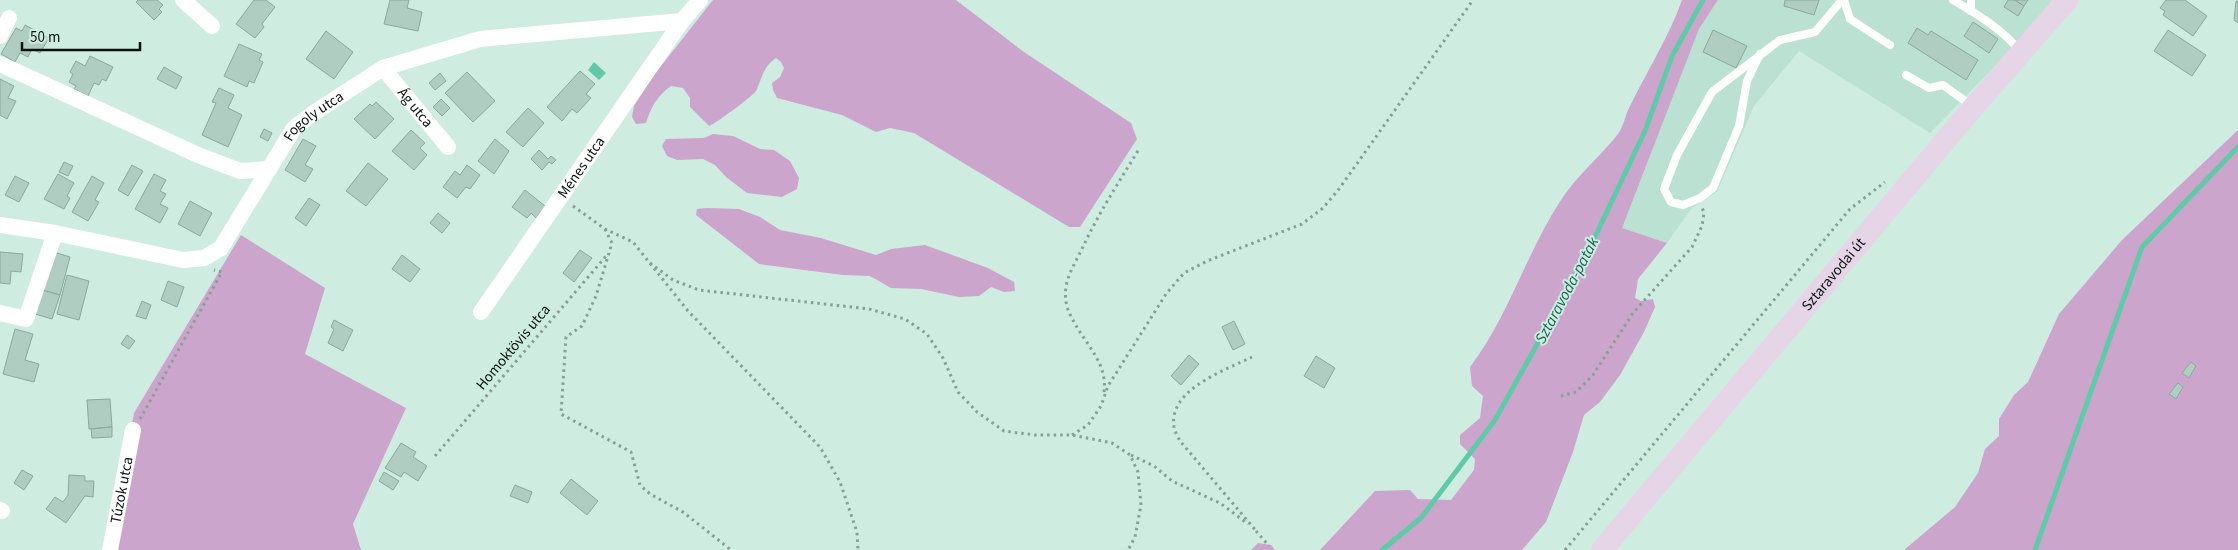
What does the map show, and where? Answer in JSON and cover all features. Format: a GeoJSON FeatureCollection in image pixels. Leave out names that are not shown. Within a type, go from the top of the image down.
{"type":"FeatureCollection","features":[{"type":"Feature","properties":{"kind":"street"},"geometry":{"type":"LineString","coordinates":[[183,0],[212,26]]}},
{"type":"Feature","properties":{"kind":"street","name":"Ménes utca"},"geometry":{"type":"LineString","coordinates":[[481,312],[682,21],[700,0]]}},
{"type":"Feature","properties":{"kind":"street","name":"Sztaravodai út"},"geometry":{"type":"LineString","coordinates":[[1602,550],[1912,180],[2068,0]]}},
{"type":"Feature","properties":{"kind":"street"},"geometry":{"type":"LineString","coordinates":[[0,36],[9,18]]}},
{"type":"Feature","properties":{"kind":"street","name":"Fogoly utca"},"geometry":{"type":"LineString","coordinates":[[0,225],[183,260],[204,258],[221,248],[294,128],[312,114],[383,68],[480,39],[682,21]]}},
{"type":"Feature","properties":{"kind":"street"},"geometry":{"type":"LineString","coordinates":[[0,64],[198,155],[240,171],[269,169]]}},
{"type":"Feature","properties":{"kind":"street","name":"Ág utca"},"geometry":{"type":"LineString","coordinates":[[383,68],[448,147]]}},
{"type":"Feature","properties":{"kind":"street"},"geometry":{"type":"LineString","coordinates":[[0,313],[26,319],[55,234]]}},
{"type":"Feature","properties":{"kind":"street","name":"Túzok utca"},"geometry":{"type":"LineString","coordinates":[[110,550],[133,430]]}},
{"type":"Feature","properties":{"kind":"lane"},"geometry":{"type":"LineString","coordinates":[[1760,54],[1747,81],[1740,126],[1713,188],[1700,198],[1683,205],[1670,202],[1664,188],[1677,155],[1712,92],[1760,54],[1780,40],[1815,32],[1843,0],[1850,19],[1890,45]]}},
{"type":"Feature","properties":{"kind":"lane"},"geometry":{"type":"LineString","coordinates":[[1953,0],[1971,10],[2010,39],[2021,53]]}},
{"type":"Feature","properties":{"kind":"lane"},"geometry":{"type":"LineString","coordinates":[[1971,0],[1971,10]]}},
{"type":"Feature","properties":{"kind":"lane"},"geometry":{"type":"LineString","coordinates":[[1906,75],[1929,88],[1943,85],[1974,107]]}},
{"type":"Feature","properties":{"kind":"path"},"geometry":{"type":"LineString","coordinates":[[1072,435],[1088,425],[1101,406],[1108,386],[1166,294],[1184,273],[1207,261],[1302,224],[1323,208],[1340,189],[1473,0]]}},
{"type":"Feature","properties":{"kind":"path"},"geometry":{"type":"LineString","coordinates":[[1104,397],[1104,372],[1097,357],[1073,321],[1066,305],[1066,288],[1071,270],[1096,219],[1139,149]]}},
{"type":"Feature","properties":{"kind":"path"},"geometry":{"type":"LineString","coordinates":[[1565,550],[1850,209],[1885,182],[1912,180]]}},
{"type":"Feature","properties":{"kind":"path"},"geometry":{"type":"LineString","coordinates":[[566,187],[571,205],[606,229],[633,242],[688,311],[820,447],[840,482],[857,532],[858,550]]}},
{"type":"Feature","properties":{"kind":"path"},"geometry":{"type":"LineString","coordinates":[[1561,396],[1576,392],[1593,375],[1633,313],[1692,247],[1702,226],[1704,213],[1700,198]]}},
{"type":"Feature","properties":{"kind":"path"},"geometry":{"type":"LineString","coordinates":[[606,229],[612,243],[596,296],[582,326],[566,336],[561,414],[631,452],[640,485],[650,494],[683,512],[731,550]]}},
{"type":"Feature","properties":{"kind":"path","name":"Homoktövis utca"},"geometry":{"type":"LineString","coordinates":[[435,456],[609,253]]}},
{"type":"Feature","properties":{"kind":"path"},"geometry":{"type":"LineString","coordinates":[[650,263],[673,280],[699,290],[869,309],[905,319],[927,334],[943,358],[958,392],[977,412],[1004,431],[1034,435],[1072,435],[1112,443],[1130,455],[1154,466],[1172,481],[1220,503],[1257,532]]}},
{"type":"Feature","properties":{"kind":"path"},"geometry":{"type":"LineString","coordinates":[[133,430],[222,272],[212,270]]}},
{"type":"Feature","properties":{"kind":"path"},"geometry":{"type":"LineString","coordinates":[[1252,358],[1204,380],[1192,389],[1181,400],[1175,414],[1174,427],[1180,441],[1269,546]]}},
{"type":"Feature","properties":{"kind":"path"},"geometry":{"type":"LineString","coordinates":[[1128,550],[1135,537],[1141,505],[1138,472],[1130,455]]}},
{"type":"Feature","properties":{"kind":"shaded area"},"geometry":{"type":"Polygon","coordinates":[[[713,0],[956,0],[1024,52],[1131,123],[1137,139],[1080,227],[1069,227],[914,133],[890,128],[876,132],[842,115],[777,98],[772,83],[780,77],[784,68],[776,58],[766,69],[756,91],[709,126],[690,107],[690,98],[683,88],[671,86],[655,102],[646,123],[636,124],[632,117],[634,106],[654,75],[713,0]]]}},
{"type":"Feature","properties":{"kind":"shaded area"},"geometry":{"type":"Polygon","coordinates":[[[1682,0],[1718,0],[1699,29],[1622,228],[1667,243],[1638,279],[1635,298],[1641,301],[1653,299],[1655,307],[1644,332],[1620,375],[1600,402],[1584,415],[1573,452],[1546,522],[1522,550],[1320,550],[1375,491],[1410,490],[1418,499],[1451,500],[1474,470],[1475,459],[1460,444],[1460,435],[1480,418],[1483,396],[1472,386],[1470,367],[1496,327],[1538,241],[1561,200],[1574,182],[1620,131],[1628,109],[1664,41],[1682,0]]]}},
{"type":"Feature","properties":{"kind":"shaded area"},"geometry":{"type":"Polygon","coordinates":[[[1718,0],[2060,0],[1930,133],[1799,51],[1754,106],[1717,192],[1692,208],[1667,243],[1621,228],[1699,29],[1718,0]]]}},
{"type":"Feature","properties":{"kind":"shaded area"},"geometry":{"type":"Polygon","coordinates":[[[594,62],[606,73],[599,80],[588,70],[594,62]]]}},
{"type":"Feature","properties":{"kind":"shaded area"},"geometry":{"type":"Polygon","coordinates":[[[2238,130],[2238,550],[1904,550],[1955,507],[1978,473],[1985,449],[1999,436],[1999,419],[2014,395],[2028,382],[2059,314],[2122,240],[2238,130]]]}},
{"type":"Feature","properties":{"kind":"shaded area"},"geometry":{"type":"Polygon","coordinates":[[[713,134],[733,136],[760,149],[774,150],[790,161],[799,178],[797,189],[782,197],[747,193],[726,177],[715,165],[703,159],[677,160],[667,156],[662,146],[666,139],[704,138],[713,134]]]}},
{"type":"Feature","properties":{"kind":"shaded area"},"geometry":{"type":"Polygon","coordinates":[[[697,209],[739,209],[760,217],[780,230],[821,238],[876,255],[891,249],[925,245],[988,268],[1014,282],[1015,291],[1004,292],[991,287],[979,296],[959,297],[921,289],[891,288],[870,276],[843,275],[759,264],[696,215],[697,209]]]}},
{"type":"Feature","properties":{"kind":"shaded area"},"geometry":{"type":"Polygon","coordinates":[[[241,235],[325,288],[305,354],[406,408],[353,524],[361,550],[110,550],[134,413],[241,235]]]}},
{"type":"Feature","properties":{"kind":"shaded area"},"geometry":{"type":"Polygon","coordinates":[[[1258,543],[1271,545],[1275,550],[1251,550],[1258,543]]]}},
{"type":"Feature","properties":{"kind":"building"},"geometry":{"type":"Polygon","coordinates":[[[138,0],[157,0],[163,5],[159,9],[162,12],[154,20],[136,2],[138,0]]]}},
{"type":"Feature","properties":{"kind":"building"},"geometry":{"type":"Polygon","coordinates":[[[254,0],[266,0],[275,7],[262,24],[264,27],[255,38],[236,24],[254,0]]]}},
{"type":"Feature","properties":{"kind":"building"},"geometry":{"type":"Polygon","coordinates":[[[390,0],[409,0],[407,8],[422,12],[418,31],[384,24],[390,0]]]}},
{"type":"Feature","properties":{"kind":"building"},"geometry":{"type":"Polygon","coordinates":[[[1785,0],[1819,0],[1814,15],[1784,6],[1785,0]]]}},
{"type":"Feature","properties":{"kind":"building"},"geometry":{"type":"Polygon","coordinates":[[[2008,0],[2015,0],[2024,6],[2018,16],[2004,7],[2008,0]]]}},
{"type":"Feature","properties":{"kind":"building"},"geometry":{"type":"Polygon","coordinates":[[[2015,0],[2028,0],[2024,6],[2015,0]]]}},
{"type":"Feature","properties":{"kind":"building"},"geometry":{"type":"Polygon","coordinates":[[[2166,0],[2185,0],[2207,16],[2193,36],[2163,15],[2165,11],[2160,8],[2166,0]]]}},
{"type":"Feature","properties":{"kind":"building"},"geometry":{"type":"Polygon","coordinates":[[[2236,1],[2238,1],[2238,23],[2234,20],[2236,1]]]}},
{"type":"Feature","properties":{"kind":"building"},"geometry":{"type":"Polygon","coordinates":[[[1973,22],[1998,39],[1989,53],[1964,36],[1973,22]]]}},
{"type":"Feature","properties":{"kind":"building"},"geometry":{"type":"Polygon","coordinates":[[[25,25],[49,38],[40,53],[32,49],[28,57],[20,53],[15,62],[1,54],[16,28],[22,31],[25,25]]]}},
{"type":"Feature","properties":{"kind":"building"},"geometry":{"type":"Polygon","coordinates":[[[1917,28],[1928,35],[1931,31],[1978,60],[1966,80],[1908,43],[1917,28]]]}},
{"type":"Feature","properties":{"kind":"building"},"geometry":{"type":"Polygon","coordinates":[[[1713,30],[1747,46],[1736,68],[1703,52],[1713,30]]]}},
{"type":"Feature","properties":{"kind":"building"},"geometry":{"type":"Polygon","coordinates":[[[2168,30],[2206,55],[2192,76],[2154,51],[2168,30]]]}},
{"type":"Feature","properties":{"kind":"building"},"geometry":{"type":"Polygon","coordinates":[[[326,31],[353,52],[334,79],[306,59],[326,31]]]}},
{"type":"Feature","properties":{"kind":"building"},"geometry":{"type":"Polygon","coordinates":[[[239,44],[262,54],[259,60],[263,62],[254,83],[249,81],[247,87],[224,76],[239,44]]]}},
{"type":"Feature","properties":{"kind":"building"},"geometry":{"type":"Polygon","coordinates":[[[90,56],[113,67],[106,81],[102,79],[99,85],[94,83],[88,96],[74,89],[76,86],[69,82],[73,74],[70,72],[76,61],[85,66],[90,56]]]}},
{"type":"Feature","properties":{"kind":"building"},"geometry":{"type":"Polygon","coordinates":[[[164,67],[182,77],[176,89],[157,79],[164,67]]]}},
{"type":"Feature","properties":{"kind":"building"},"geometry":{"type":"Polygon","coordinates":[[[580,71],[595,84],[586,94],[591,98],[577,113],[572,109],[562,121],[547,107],[580,71]]]}},
{"type":"Feature","properties":{"kind":"building"},"geometry":{"type":"Polygon","coordinates":[[[467,72],[495,101],[473,122],[445,93],[467,72]]]}},
{"type":"Feature","properties":{"kind":"building"},"geometry":{"type":"Polygon","coordinates":[[[440,73],[446,81],[435,90],[429,83],[440,73]]]}},
{"type":"Feature","properties":{"kind":"building"},"geometry":{"type":"Polygon","coordinates":[[[0,79],[14,86],[8,98],[16,101],[7,119],[0,115],[0,79]]]}},
{"type":"Feature","properties":{"kind":"building"},"geometry":{"type":"Polygon","coordinates":[[[219,88],[234,95],[228,108],[242,115],[228,147],[202,135],[216,103],[212,102],[219,88]]]}},
{"type":"Feature","properties":{"kind":"building"},"geometry":{"type":"Polygon","coordinates":[[[441,99],[450,108],[442,116],[433,107],[441,99]]]}},
{"type":"Feature","properties":{"kind":"building"},"geometry":{"type":"Polygon","coordinates":[[[376,102],[394,119],[375,139],[354,119],[370,104],[372,106],[376,102]]]}},
{"type":"Feature","properties":{"kind":"building"},"geometry":{"type":"Polygon","coordinates":[[[528,108],[544,123],[523,147],[506,132],[528,108]]]}},
{"type":"Feature","properties":{"kind":"building"},"geometry":{"type":"Polygon","coordinates":[[[264,129],[272,133],[268,141],[260,137],[264,129]]]}},
{"type":"Feature","properties":{"kind":"building"},"geometry":{"type":"Polygon","coordinates":[[[411,130],[425,143],[420,148],[427,155],[414,170],[392,151],[411,130]]]}},
{"type":"Feature","properties":{"kind":"building"},"geometry":{"type":"Polygon","coordinates":[[[303,139],[316,146],[305,165],[313,169],[305,182],[285,170],[303,139]]]}},
{"type":"Feature","properties":{"kind":"building"},"geometry":{"type":"Polygon","coordinates":[[[495,139],[509,151],[494,174],[478,161],[495,139]]]}},
{"type":"Feature","properties":{"kind":"building"},"geometry":{"type":"Polygon","coordinates":[[[539,150],[548,159],[551,156],[556,160],[552,164],[549,162],[542,170],[531,159],[539,150]]]}},
{"type":"Feature","properties":{"kind":"building"},"geometry":{"type":"Polygon","coordinates":[[[64,162],[73,166],[68,176],[59,172],[64,162]]]}},
{"type":"Feature","properties":{"kind":"building"},"geometry":{"type":"Polygon","coordinates":[[[368,163],[388,179],[366,206],[346,191],[368,163]]]}},
{"type":"Feature","properties":{"kind":"building"},"geometry":{"type":"Polygon","coordinates":[[[132,165],[143,171],[128,196],[118,190],[132,165]]]}},
{"type":"Feature","properties":{"kind":"building"},"geometry":{"type":"Polygon","coordinates":[[[467,165],[480,175],[470,189],[466,187],[457,198],[443,187],[455,171],[460,175],[467,165]]]}},
{"type":"Feature","properties":{"kind":"building"},"geometry":{"type":"Polygon","coordinates":[[[58,174],[74,183],[67,196],[70,198],[64,209],[44,199],[58,174]]]}},
{"type":"Feature","properties":{"kind":"building"},"geometry":{"type":"Polygon","coordinates":[[[154,174],[166,180],[160,191],[166,194],[160,204],[168,208],[160,223],[135,209],[154,174]]]}},
{"type":"Feature","properties":{"kind":"building"},"geometry":{"type":"Polygon","coordinates":[[[15,176],[29,183],[19,202],[5,195],[15,176]]]}},
{"type":"Feature","properties":{"kind":"building"},"geometry":{"type":"Polygon","coordinates":[[[92,176],[104,183],[95,200],[99,202],[88,221],[72,212],[92,176]]]}},
{"type":"Feature","properties":{"kind":"building"},"geometry":{"type":"Polygon","coordinates":[[[525,190],[545,206],[536,218],[531,213],[527,218],[512,207],[525,190]]]}},
{"type":"Feature","properties":{"kind":"building"},"geometry":{"type":"Polygon","coordinates":[[[309,198],[320,205],[306,226],[295,218],[309,198]]]}},
{"type":"Feature","properties":{"kind":"building"},"geometry":{"type":"Polygon","coordinates":[[[190,201],[212,213],[200,236],[178,224],[190,201]]]}},
{"type":"Feature","properties":{"kind":"building"},"geometry":{"type":"Polygon","coordinates":[[[438,213],[450,223],[442,233],[430,223],[438,213]]]}},
{"type":"Feature","properties":{"kind":"building"},"geometry":{"type":"Polygon","coordinates":[[[580,250],[592,258],[574,282],[563,273],[580,250]]]}},
{"type":"Feature","properties":{"kind":"building"},"geometry":{"type":"Polygon","coordinates":[[[0,252],[23,254],[21,272],[11,271],[10,284],[0,283],[0,252]]]}},
{"type":"Feature","properties":{"kind":"building"},"geometry":{"type":"Polygon","coordinates":[[[54,252],[70,257],[60,295],[42,290],[54,252]]]}},
{"type":"Feature","properties":{"kind":"building"},"geometry":{"type":"Polygon","coordinates":[[[402,255],[420,269],[410,282],[392,269],[402,255]]]}},
{"type":"Feature","properties":{"kind":"building"},"geometry":{"type":"Polygon","coordinates":[[[67,275],[89,281],[79,320],[57,314],[67,275]]]}},
{"type":"Feature","properties":{"kind":"building"},"geometry":{"type":"Polygon","coordinates":[[[168,281],[184,287],[177,307],[161,300],[168,281]]]}},
{"type":"Feature","properties":{"kind":"building"},"geometry":{"type":"Polygon","coordinates":[[[42,290],[60,295],[52,319],[35,314],[42,290]]]}},
{"type":"Feature","properties":{"kind":"building"},"geometry":{"type":"Polygon","coordinates":[[[142,301],[151,305],[146,319],[136,316],[142,301]]]}},
{"type":"Feature","properties":{"kind":"building"},"geometry":{"type":"Polygon","coordinates":[[[334,320],[353,330],[343,351],[328,343],[334,329],[331,327],[334,320]]]}},
{"type":"Feature","properties":{"kind":"building"},"geometry":{"type":"Polygon","coordinates":[[[1234,321],[1245,344],[1233,350],[1222,327],[1234,321]]]}},
{"type":"Feature","properties":{"kind":"building"},"geometry":{"type":"Polygon","coordinates":[[[15,329],[33,334],[25,360],[39,364],[34,382],[3,374],[15,329]]]}},
{"type":"Feature","properties":{"kind":"building"},"geometry":{"type":"Polygon","coordinates":[[[127,335],[135,341],[129,349],[121,344],[127,335]]]}},
{"type":"Feature","properties":{"kind":"building"},"geometry":{"type":"Polygon","coordinates":[[[1189,355],[1199,364],[1181,385],[1171,376],[1189,355]]]}},
{"type":"Feature","properties":{"kind":"building"},"geometry":{"type":"Polygon","coordinates":[[[1316,356],[1335,368],[1324,388],[1304,376],[1316,356]]]}},
{"type":"Feature","properties":{"kind":"building"},"geometry":{"type":"Polygon","coordinates":[[[2191,362],[2196,366],[2189,378],[2182,373],[2191,362]]]}},
{"type":"Feature","properties":{"kind":"building"},"geometry":{"type":"Polygon","coordinates":[[[2178,383],[2183,387],[2176,399],[2169,394],[2178,383]]]}},
{"type":"Feature","properties":{"kind":"building"},"geometry":{"type":"Polygon","coordinates":[[[110,399],[112,427],[89,429],[87,400],[110,399]]]}},
{"type":"Feature","properties":{"kind":"building"},"geometry":{"type":"Polygon","coordinates":[[[112,427],[112,437],[92,438],[91,429],[112,427]]]}},
{"type":"Feature","properties":{"kind":"building"},"geometry":{"type":"Polygon","coordinates":[[[401,443],[416,452],[413,457],[427,466],[418,481],[404,472],[401,477],[385,468],[401,443]]]}},
{"type":"Feature","properties":{"kind":"building"},"geometry":{"type":"Polygon","coordinates":[[[22,470],[33,476],[24,490],[14,483],[22,470]]]}},
{"type":"Feature","properties":{"kind":"building"},"geometry":{"type":"Polygon","coordinates":[[[384,472],[399,481],[393,490],[379,481],[384,472]]]}},
{"type":"Feature","properties":{"kind":"building"},"geometry":{"type":"Polygon","coordinates":[[[69,475],[85,476],[85,481],[94,481],[93,497],[85,496],[66,523],[46,509],[55,497],[63,502],[68,495],[69,475]]]}},
{"type":"Feature","properties":{"kind":"building"},"geometry":{"type":"Polygon","coordinates":[[[571,479],[598,501],[587,515],[560,493],[571,479]]]}},
{"type":"Feature","properties":{"kind":"building"},"geometry":{"type":"Polygon","coordinates":[[[515,485],[532,492],[528,503],[510,496],[515,485]]]}},
{"type":"Feature","properties":{"kind":"waterway","name":"Sztaravoda-patak"},"geometry":{"type":"LineString","coordinates":[[1382,550],[1421,518],[1495,420],[1585,258],[1645,131],[1672,56],[1703,0]]}},
{"type":"Feature","properties":{"kind":"waterway"},"geometry":{"type":"LineString","coordinates":[[2035,550],[2142,247],[2238,147]]}}]}
